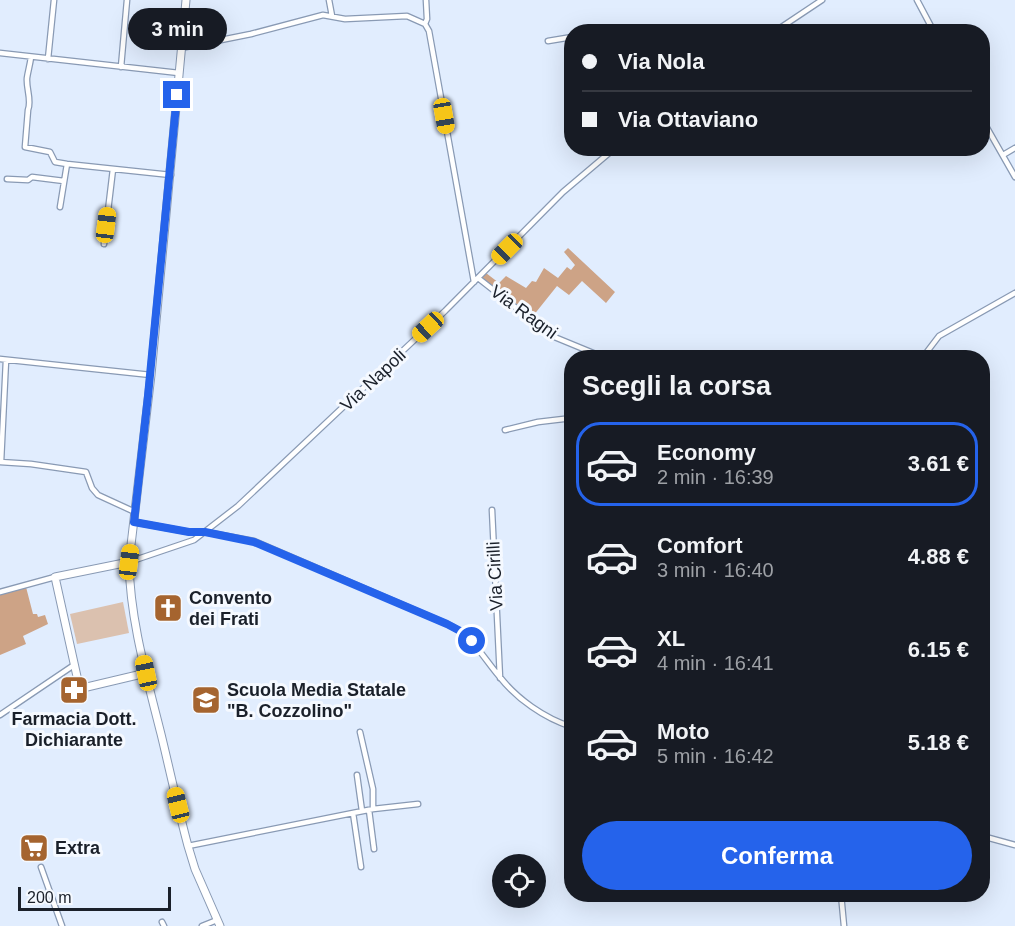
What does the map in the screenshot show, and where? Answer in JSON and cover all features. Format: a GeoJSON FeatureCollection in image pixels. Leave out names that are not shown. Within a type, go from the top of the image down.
{"type":"FeatureCollection","features":[{"type":"Feature","properties":{"kind":"main road"},"geometry":{"type":"LineString","coordinates":[[186,0],[171,175],[129,562],[130,598],[188,846],[195,869],[219,923]]}},
{"type":"Feature","properties":{"kind":"main road"},"geometry":{"type":"LineString","coordinates":[[129,562],[55,577],[78,681],[87,687],[146,673]]}},
{"type":"Feature","properties":{"kind":"street"},"geometry":{"type":"LineString","coordinates":[[48,59],[54,0]]}},
{"type":"Feature","properties":{"kind":"street"},"geometry":{"type":"LineString","coordinates":[[121,67],[128,0]]}},
{"type":"Feature","properties":{"kind":"street"},"geometry":{"type":"LineString","coordinates":[[329,0],[332,16]]}},
{"type":"Feature","properties":{"kind":"street"},"geometry":{"type":"LineString","coordinates":[[425,24],[426,0]]}},
{"type":"Feature","properties":{"kind":"street"},"geometry":{"type":"LineString","coordinates":[[786,24],[822,0]]}},
{"type":"Feature","properties":{"kind":"street"},"geometry":{"type":"LineString","coordinates":[[916,0],[929,24]]}},
{"type":"Feature","properties":{"kind":"street"},"geometry":{"type":"LineString","coordinates":[[181,48],[251,34],[323,15],[345,19],[407,16],[425,24],[429,31],[476,280]]}},
{"type":"Feature","properties":{"kind":"street"},"geometry":{"type":"LineString","coordinates":[[548,41],[564,38]]}},
{"type":"Feature","properties":{"kind":"street"},"geometry":{"type":"LineString","coordinates":[[0,53],[179,73]]}},
{"type":"Feature","properties":{"kind":"street"},"geometry":{"type":"LineString","coordinates":[[31,57],[27,78],[30,105],[25,147],[50,152],[55,162],[171,175]]}},
{"type":"Feature","properties":{"kind":"street"},"geometry":{"type":"LineString","coordinates":[[990,133],[1015,177]]}},
{"type":"Feature","properties":{"kind":"street"},"geometry":{"type":"LineString","coordinates":[[1003,155],[1015,148]]}},
{"type":"Feature","properties":{"kind":"street","name":"Via Napoli"},"geometry":{"type":"LineString","coordinates":[[129,562],[194,540],[238,506],[476,280],[564,192],[606,156]]}},
{"type":"Feature","properties":{"kind":"street"},"geometry":{"type":"LineString","coordinates":[[60,207],[67,164]]}},
{"type":"Feature","properties":{"kind":"street"},"geometry":{"type":"LineString","coordinates":[[104,244],[113,169]]}},
{"type":"Feature","properties":{"kind":"street"},"geometry":{"type":"LineString","coordinates":[[7,179],[28,180],[32,177],[64,181]]}},
{"type":"Feature","properties":{"kind":"street","name":"Via Ragni"},"geometry":{"type":"LineString","coordinates":[[476,280],[552,336],[586,350]]}},
{"type":"Feature","properties":{"kind":"street"},"geometry":{"type":"LineString","coordinates":[[928,350],[939,336],[1015,292]]}},
{"type":"Feature","properties":{"kind":"street"},"geometry":{"type":"LineString","coordinates":[[135,512],[98,495],[92,488],[86,472],[1,462],[3,359],[150,375]]}},
{"type":"Feature","properties":{"kind":"street"},"geometry":{"type":"LineString","coordinates":[[505,430],[564,419]]}},
{"type":"Feature","properties":{"kind":"street","name":"Via Cirilli"},"geometry":{"type":"LineString","coordinates":[[492,510],[500,678]]}},
{"type":"Feature","properties":{"kind":"street"},"geometry":{"type":"LineString","coordinates":[[134,522],[189,532],[205,532],[254,542],[455,628],[472,641],[500,678],[533,707],[564,723]]}},
{"type":"Feature","properties":{"kind":"street"},"geometry":{"type":"LineString","coordinates":[[0,592],[55,577]]}},
{"type":"Feature","properties":{"kind":"street"},"geometry":{"type":"LineString","coordinates":[[0,714],[74,665]]}},
{"type":"Feature","properties":{"kind":"street"},"geometry":{"type":"LineString","coordinates":[[360,732],[373,789],[371,810],[374,849]]}},
{"type":"Feature","properties":{"kind":"street"},"geometry":{"type":"LineString","coordinates":[[357,775],[362,811]]}},
{"type":"Feature","properties":{"kind":"street"},"geometry":{"type":"LineString","coordinates":[[188,846],[362,811],[418,804]]}},
{"type":"Feature","properties":{"kind":"street"},"geometry":{"type":"LineString","coordinates":[[353,813],[361,867]]}},
{"type":"Feature","properties":{"kind":"street"},"geometry":{"type":"LineString","coordinates":[[990,838],[1015,845]]}},
{"type":"Feature","properties":{"kind":"street"},"geometry":{"type":"LineString","coordinates":[[41,867],[62,926]]}},
{"type":"Feature","properties":{"kind":"street"},"geometry":{"type":"LineString","coordinates":[[842,902],[844,926]]}},
{"type":"Feature","properties":{"kind":"street"},"geometry":{"type":"LineString","coordinates":[[202,926],[219,923]]}},
{"type":"Feature","properties":{"kind":"shaded area"},"geometry":{"type":"Polygon","coordinates":[[[568,248],[615,292],[606,303],[582,281],[569,295],[557,286],[533,316],[481,278],[486,273],[499,283],[506,276],[526,288],[532,281],[536,282],[544,268],[558,278],[567,267],[571,270],[575,265],[564,252],[568,248]]]}},
{"type":"Feature","properties":{"kind":"shaded area"},"geometry":{"type":"Polygon","coordinates":[[[26,587],[33,614],[37,614],[38,617],[45,615],[48,624],[23,636],[26,644],[0,655],[0,594],[26,587]]]}},
{"type":"Feature","properties":{"kind":"shaded area"},"geometry":{"type":"Polygon","coordinates":[[[123,602],[129,633],[77,644],[70,614],[123,602]]]}},
{"type":"Feature","properties":{"kind":"place","name":"Convento dei Frati"},"geometry":{"type":"Point","coordinates":[168,608]}},
{"type":"Feature","properties":{"kind":"place","name":"Farmacia Dott. Dichiarante"},"geometry":{"type":"Point","coordinates":[74,690]}},
{"type":"Feature","properties":{"kind":"place","name":"Scuola Media Statale \"B. Cozzolino\""},"geometry":{"type":"Point","coordinates":[206,700]}},
{"type":"Feature","properties":{"kind":"place","name":"Extra"},"geometry":{"type":"Point","coordinates":[34,848]}},
{"type":"Feature","properties":{"kind":"route"},"geometry":{"type":"LineString","coordinates":[[177,95],[171,175],[134,522],[250,540],[447,624],[464,633],[472,641]]}}]}
